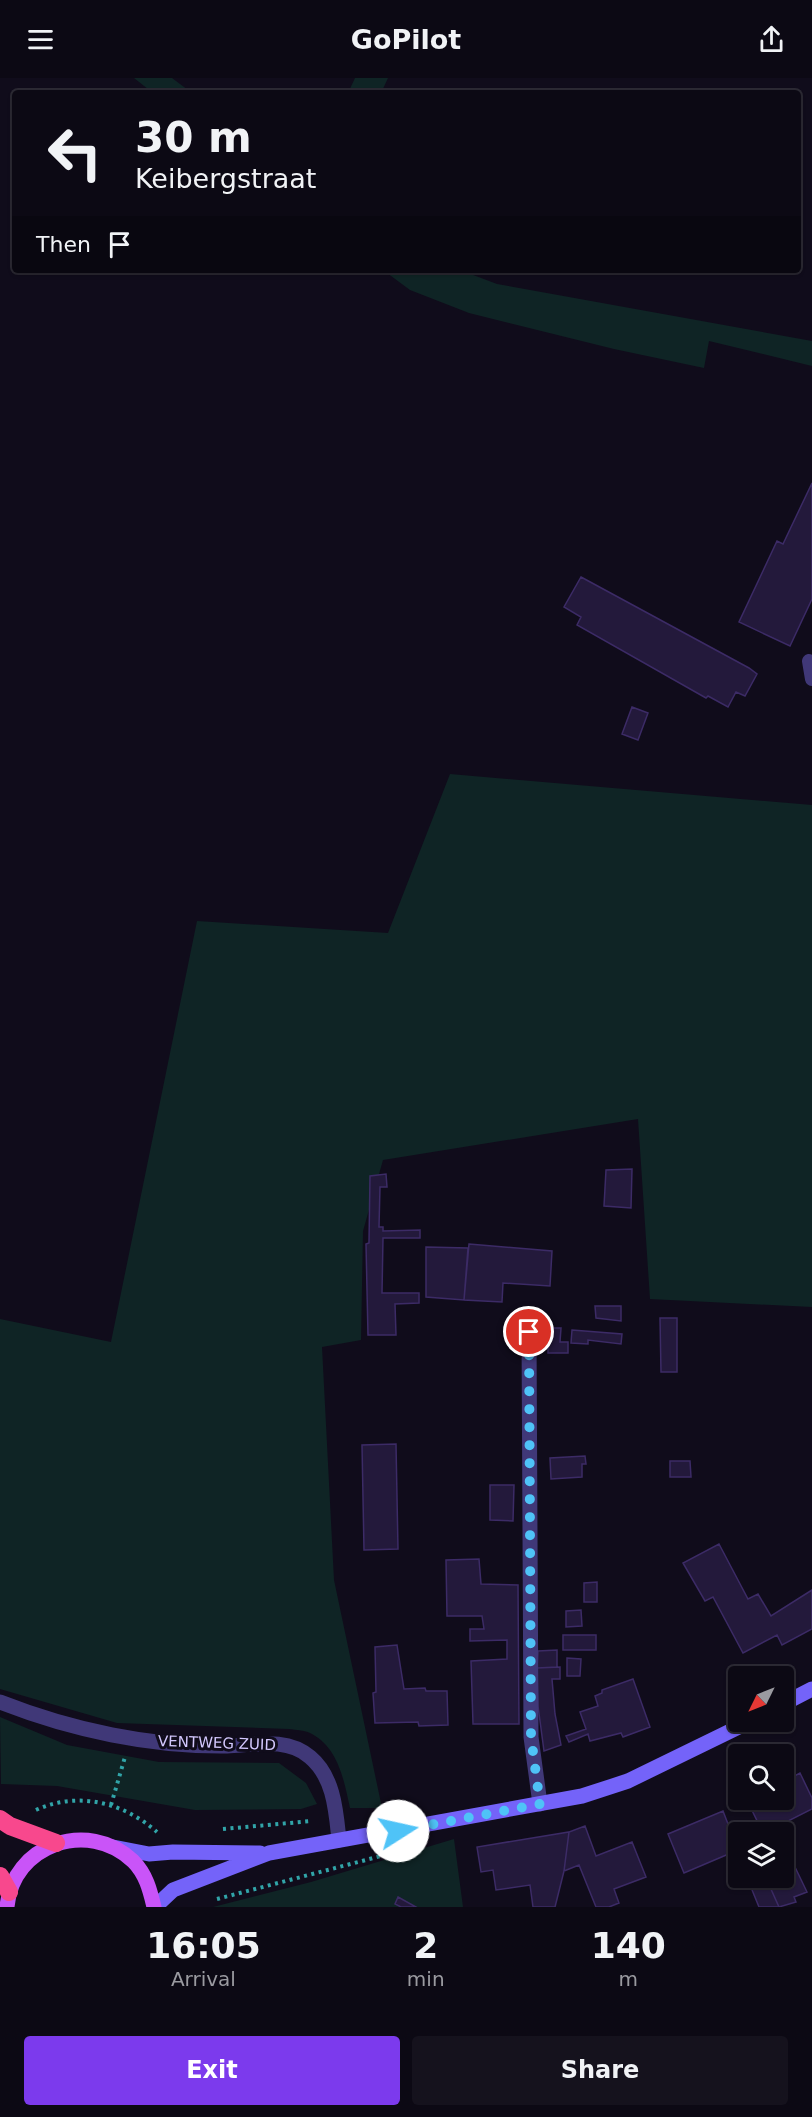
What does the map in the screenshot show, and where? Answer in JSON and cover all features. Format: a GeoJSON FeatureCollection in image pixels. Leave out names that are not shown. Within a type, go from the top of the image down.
{"type":"FeatureCollection","features":[{"type":"Feature","properties":{"kind":"highway"},"geometry":{"type":"LineString","coordinates":[[0,1819],[10,1826],[56,1843]]}},
{"type":"Feature","properties":{"kind":"highway"},"geometry":{"type":"LineString","coordinates":[[0,1876],[8,1900]]}},
{"type":"Feature","properties":{"kind":"main road"},"geometry":{"type":"LineString","coordinates":[[8,1900],[19,1871],[35,1854],[56,1843],[85,1839],[113,1846],[134,1862],[148,1883],[154,1907]]}},
{"type":"Feature","properties":{"kind":"street"},"geometry":{"type":"LineString","coordinates":[[529,1332],[531,1737],[540,1804]]}},
{"type":"Feature","properties":{"kind":"street"},"geometry":{"type":"LineString","coordinates":[[794,1698],[812,1689]]}},
{"type":"Feature","properties":{"kind":"street","name":"VENTWEG ZUID"},"geometry":{"type":"LineString","coordinates":[[0,1702],[84,1728],[130,1738],[179,1744],[293,1746],[310,1757],[323,1772],[332,1791],[339,1840]]}},
{"type":"Feature","properties":{"kind":"street"},"geometry":{"type":"LineString","coordinates":[[154,1907],[173,1890],[269,1853],[417,1828],[582,1796],[628,1781],[728,1732]]}},
{"type":"Feature","properties":{"kind":"street"},"geometry":{"type":"LineString","coordinates":[[113,1846],[149,1854],[269,1853]]}},
{"type":"Feature","properties":{"kind":"lane"},"geometry":{"type":"LineString","coordinates":[[809,661],[812,679]]}},
{"type":"Feature","properties":{"kind":"path"},"geometry":{"type":"LineString","coordinates":[[111,1805],[130,1738]]}},
{"type":"Feature","properties":{"kind":"path"},"geometry":{"type":"LineString","coordinates":[[27,1814],[47,1805],[77,1800],[111,1805],[133,1814],[155,1830],[165,1830]]}},
{"type":"Feature","properties":{"kind":"path"},"geometry":{"type":"LineString","coordinates":[[221,1829],[336,1818]]}},
{"type":"Feature","properties":{"kind":"path"},"geometry":{"type":"LineString","coordinates":[[215,1899],[373,1860],[398,1848],[417,1828]]}},
{"type":"Feature","properties":{"kind":"green space"},"geometry":{"type":"Polygon","coordinates":[[[134,78],[172,78],[188,90],[149,90],[134,78]]]}},
{"type":"Feature","properties":{"kind":"green space"},"geometry":{"type":"Polygon","coordinates":[[[355,78],[388,78],[382,90],[349,90],[355,78]]]}},
{"type":"Feature","properties":{"kind":"green space"},"geometry":{"type":"Polygon","coordinates":[[[387,273],[468,273],[497,284],[812,341],[812,366],[709,341],[704,368],[614,349],[469,313],[410,290],[387,273]]]}},
{"type":"Feature","properties":{"kind":"green space"},"geometry":{"type":"Polygon","coordinates":[[[450,774],[812,805],[812,1307],[650,1299],[638,1119],[383,1160],[363,1231],[361,1340],[322,1347],[334,1580],[382,1808],[350,1808],[339,1766],[334,1757],[321,1740],[307,1732],[289,1729],[117,1723],[0,1689],[0,1319],[111,1342],[197,921],[388,933],[450,774]]]}},
{"type":"Feature","properties":{"kind":"green space"},"geometry":{"type":"Polygon","coordinates":[[[0,1717],[67,1745],[159,1762],[279,1763],[306,1783],[317,1804],[301,1809],[195,1810],[57,1786],[1,1784],[0,1717]]]}},
{"type":"Feature","properties":{"kind":"green space"},"geometry":{"type":"Polygon","coordinates":[[[454,1839],[463,1907],[213,1907],[311,1882],[454,1839]]]}},
{"type":"Feature","properties":{"kind":"building"},"geometry":{"type":"Polygon","coordinates":[[[812,483],[812,599],[790,646],[739,622],[777,541],[783,544],[812,483]]]}},
{"type":"Feature","properties":{"kind":"building"},"geometry":{"type":"Polygon","coordinates":[[[581,577],[749,668],[757,674],[745,696],[736,692],[728,707],[708,696],[706,698],[577,625],[581,617],[564,607],[581,577]]]}},
{"type":"Feature","properties":{"kind":"building"},"geometry":{"type":"Polygon","coordinates":[[[632,707],[648,713],[638,740],[622,734],[632,707]]]}},
{"type":"Feature","properties":{"kind":"building"},"geometry":{"type":"Polygon","coordinates":[[[632,1169],[631,1208],[604,1206],[606,1170],[632,1169]]]}},
{"type":"Feature","properties":{"kind":"building"},"geometry":{"type":"Polygon","coordinates":[[[386,1174],[387,1187],[380,1187],[379,1227],[383,1227],[383,1231],[420,1230],[420,1238],[383,1238],[382,1293],[419,1293],[419,1303],[395,1304],[396,1335],[368,1335],[366,1244],[369,1243],[370,1176],[386,1174]]]}},
{"type":"Feature","properties":{"kind":"building"},"geometry":{"type":"Polygon","coordinates":[[[469,1244],[552,1251],[550,1286],[503,1283],[502,1302],[464,1300],[469,1244]]]}},
{"type":"Feature","properties":{"kind":"building"},"geometry":{"type":"Polygon","coordinates":[[[426,1247],[468,1248],[464,1300],[426,1297],[426,1247]]]}},
{"type":"Feature","properties":{"kind":"building"},"geometry":{"type":"Polygon","coordinates":[[[595,1306],[621,1306],[621,1321],[596,1318],[595,1306]]]}},
{"type":"Feature","properties":{"kind":"building"},"geometry":{"type":"Polygon","coordinates":[[[660,1318],[677,1318],[677,1372],[661,1372],[660,1318]]]}},
{"type":"Feature","properties":{"kind":"building"},"geometry":{"type":"Polygon","coordinates":[[[548,1328],[561,1328],[560,1342],[568,1342],[568,1353],[548,1353],[548,1328]]]}},
{"type":"Feature","properties":{"kind":"building"},"geometry":{"type":"Polygon","coordinates":[[[572,1330],[622,1334],[621,1344],[588,1340],[588,1344],[571,1343],[572,1330]]]}},
{"type":"Feature","properties":{"kind":"building"},"geometry":{"type":"Polygon","coordinates":[[[396,1444],[398,1549],[364,1550],[362,1445],[396,1444]]]}},
{"type":"Feature","properties":{"kind":"building"},"geometry":{"type":"Polygon","coordinates":[[[585,1456],[586,1464],[582,1464],[582,1477],[551,1479],[550,1458],[585,1456]]]}},
{"type":"Feature","properties":{"kind":"building"},"geometry":{"type":"Polygon","coordinates":[[[670,1461],[690,1461],[691,1477],[670,1477],[670,1461]]]}},
{"type":"Feature","properties":{"kind":"building"},"geometry":{"type":"Polygon","coordinates":[[[490,1485],[514,1485],[513,1521],[490,1520],[490,1485]]]}},
{"type":"Feature","properties":{"kind":"building"},"geometry":{"type":"Polygon","coordinates":[[[719,1544],[748,1599],[758,1594],[771,1616],[812,1590],[812,1629],[782,1645],[777,1635],[743,1653],[713,1597],[705,1601],[683,1563],[719,1544]]]}},
{"type":"Feature","properties":{"kind":"building"},"geometry":{"type":"Polygon","coordinates":[[[479,1559],[481,1584],[518,1585],[519,1724],[473,1724],[471,1661],[507,1659],[507,1640],[470,1641],[470,1629],[484,1629],[482,1616],[447,1616],[446,1560],[479,1559]]]}},
{"type":"Feature","properties":{"kind":"building"},"geometry":{"type":"Polygon","coordinates":[[[597,1582],[597,1602],[584,1602],[584,1583],[597,1582]]]}},
{"type":"Feature","properties":{"kind":"building"},"geometry":{"type":"Polygon","coordinates":[[[581,1610],[582,1626],[566,1627],[566,1611],[581,1610]]]}},
{"type":"Feature","properties":{"kind":"building"},"geometry":{"type":"Polygon","coordinates":[[[563,1635],[596,1635],[596,1650],[563,1650],[563,1635]]]}},
{"type":"Feature","properties":{"kind":"building"},"geometry":{"type":"Polygon","coordinates":[[[397,1645],[404,1689],[425,1688],[426,1691],[447,1691],[448,1725],[419,1726],[418,1722],[375,1723],[373,1693],[376,1692],[375,1647],[397,1645]]]}},
{"type":"Feature","properties":{"kind":"building"},"geometry":{"type":"Polygon","coordinates":[[[557,1650],[557,1667],[537,1668],[538,1651],[557,1650]]]}},
{"type":"Feature","properties":{"kind":"building"},"geometry":{"type":"Polygon","coordinates":[[[567,1658],[581,1659],[580,1676],[567,1676],[567,1658]]]}},
{"type":"Feature","properties":{"kind":"building"},"geometry":{"type":"Polygon","coordinates":[[[560,1667],[560,1679],[552,1679],[561,1745],[544,1751],[538,1706],[537,1668],[560,1667]]]}},
{"type":"Feature","properties":{"kind":"building"},"geometry":{"type":"Polygon","coordinates":[[[633,1679],[650,1727],[623,1737],[621,1733],[590,1741],[588,1734],[569,1742],[566,1736],[586,1729],[580,1712],[598,1706],[595,1696],[602,1693],[602,1690],[633,1679]]]}},
{"type":"Feature","properties":{"kind":"building"},"geometry":{"type":"Polygon","coordinates":[[[800,1773],[812,1798],[812,1809],[788,1822],[758,1822],[752,1810],[794,1810],[794,1776],[800,1773]]]}},
{"type":"Feature","properties":{"kind":"building"},"geometry":{"type":"Polygon","coordinates":[[[723,1811],[728,1824],[728,1854],[684,1873],[668,1834],[723,1811]]]}},
{"type":"Feature","properties":{"kind":"building"},"geometry":{"type":"Polygon","coordinates":[[[585,1826],[596,1856],[632,1842],[646,1877],[614,1889],[619,1903],[609,1907],[596,1907],[579,1865],[564,1871],[569,1832],[585,1826]]]}},
{"type":"Feature","properties":{"kind":"building"},"geometry":{"type":"Polygon","coordinates":[[[569,1832],[564,1871],[555,1907],[533,1907],[530,1885],[496,1890],[493,1870],[481,1872],[477,1847],[569,1832]]]}},
{"type":"Feature","properties":{"kind":"building"},"geometry":{"type":"Polygon","coordinates":[[[794,1865],[807,1892],[794,1897],[796,1902],[779,1907],[770,1888],[794,1888],[794,1865]]]}},
{"type":"Feature","properties":{"kind":"building"},"geometry":{"type":"Polygon","coordinates":[[[751,1888],[770,1888],[779,1907],[759,1907],[751,1888]]]}},
{"type":"Feature","properties":{"kind":"building"},"geometry":{"type":"Polygon","coordinates":[[[398,1897],[416,1907],[401,1907],[395,1904],[398,1897]]]}},
{"type":"Feature","properties":{"kind":"route"},"geometry":{"type":"LineString","coordinates":[[398,1831],[540,1804],[531,1737],[529,1332]]}}]}
